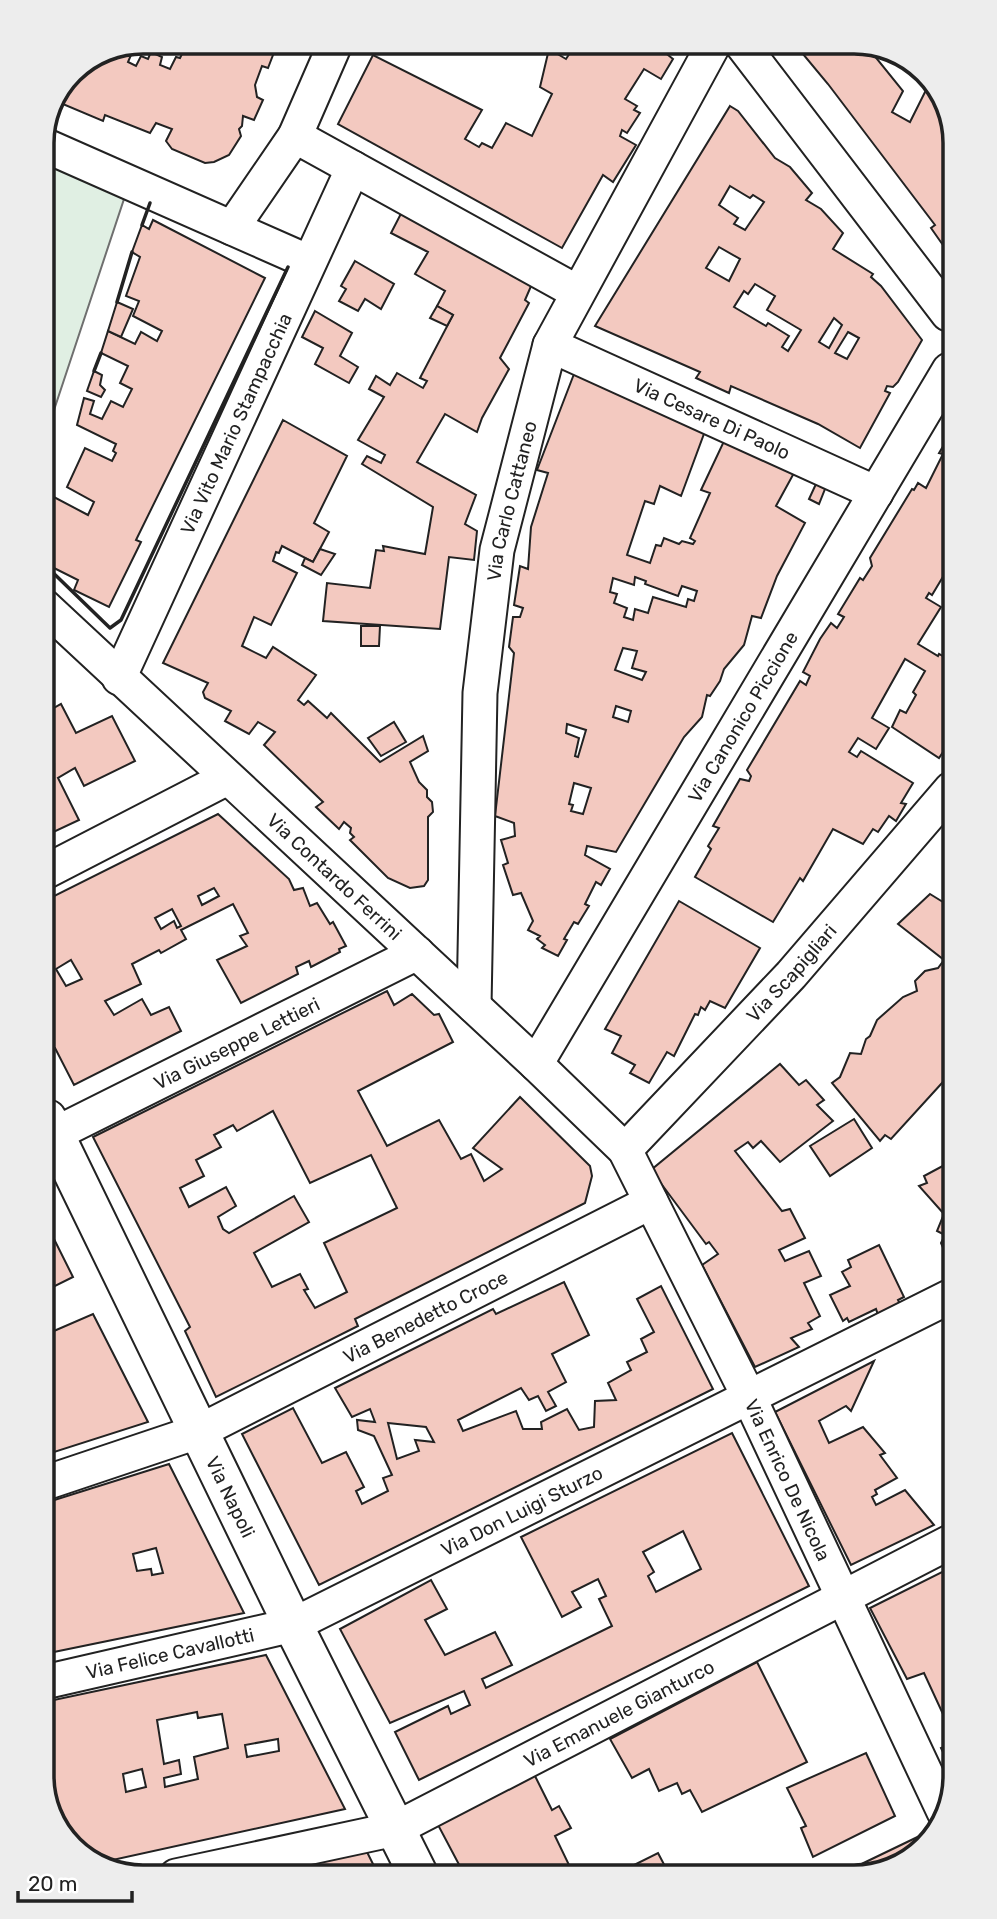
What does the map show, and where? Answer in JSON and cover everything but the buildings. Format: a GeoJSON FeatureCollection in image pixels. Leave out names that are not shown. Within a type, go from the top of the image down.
{"type":"FeatureCollection","features":[{"type":"Feature","properties":{"kind":"main road","name":"Via Napoli"},"geometry":{"type":"LineString","coordinates":[[54,1140],[413,1865]]}},
{"type":"Feature","properties":{"kind":"street"},"geometry":{"type":"LineString","coordinates":[[233,228],[295,136],[331,54]]}},
{"type":"Feature","properties":{"kind":"street","name":"Via Carlo Cattaneo"},"geometry":{"type":"LineString","coordinates":[[474,1006],[480,693],[497,550],[550,345],[708,54]]}},
{"type":"Feature","properties":{"kind":"street"},"geometry":{"type":"LineString","coordinates":[[749,54],[943,307]]}},
{"type":"Feature","properties":{"kind":"street"},"geometry":{"type":"LineString","coordinates":[[295,136],[578,292]]}},
{"type":"Feature","properties":{"kind":"street"},"geometry":{"type":"LineString","coordinates":[[54,149],[309,262]]}},
{"type":"Feature","properties":{"kind":"street","name":"Via Vito Mario Stampacchia"},"geometry":{"type":"LineString","coordinates":[[119,678],[353,168]]}},
{"type":"Feature","properties":{"kind":"street","name":"Via Cesare Di Paolo"},"geometry":{"type":"LineString","coordinates":[[550,345],[876,493]]}},
{"type":"Feature","properties":{"kind":"street","name":"Via Canonico Piccione"},"geometry":{"type":"LineString","coordinates":[[536,1064],[943,380]]}},
{"type":"Feature","properties":{"kind":"street","name":"Via Contardo Ferrini"},"geometry":{"type":"LineString","coordinates":[[54,616],[625,1150]]}},
{"type":"Feature","properties":{"kind":"street"},"geometry":{"type":"LineString","coordinates":[[54,868],[227,778]]}},
{"type":"Feature","properties":{"kind":"street","name":"Via Scapigliari"},"geometry":{"type":"LineString","coordinates":[[625,1150],[791,975],[943,798]]}},
{"type":"Feature","properties":{"kind":"street","name":"Via Giuseppe Lettieri"},"geometry":{"type":"LineString","coordinates":[[54,1128],[417,953]]}},
{"type":"Feature","properties":{"kind":"street","name":"Via Enrico De Nicola"},"geometry":{"type":"LineString","coordinates":[[625,1150],[749,1397],[939,1801]]}},
{"type":"Feature","properties":{"kind":"street","name":"Via Benedetto Croce"},"geometry":{"type":"LineString","coordinates":[[54,1480],[200,1431],[651,1202]]}},
{"type":"Feature","properties":{"kind":"street","name":"Via Don Luigi Sturzo"},"geometry":{"type":"LineString","coordinates":[[293,1625],[943,1300]]}},
{"type":"Feature","properties":{"kind":"street","name":"Via Emanuele Gianturco"},"geometry":{"type":"LineString","coordinates":[[227,1865],[395,1829],[943,1546]]}},
{"type":"Feature","properties":{"kind":"street","name":"Via Felice Cavallotti"},"geometry":{"type":"LineString","coordinates":[[54,1680],[293,1625]]}},
{"type":"Feature","properties":{"kind":"green space"},"geometry":{"type":"Polygon","coordinates":[[[54,162],[126,193],[54,410],[54,162]]]}},
{"type":"Feature","properties":{"kind":"wall"},"geometry":{"type":"LineString","coordinates":[[142,225],[150,203]]}},
{"type":"Feature","properties":{"kind":"wall"},"geometry":{"type":"LineString","coordinates":[[117,302],[132,252]]}},
{"type":"Feature","properties":{"kind":"wall"},"geometry":{"type":"LineString","coordinates":[[54,574],[110,628],[121,620],[288,267]]}},
{"type":"Feature","properties":{"kind":"wall"},"geometry":{"type":"LineString","coordinates":[[94,371],[101,353]]}}]}
